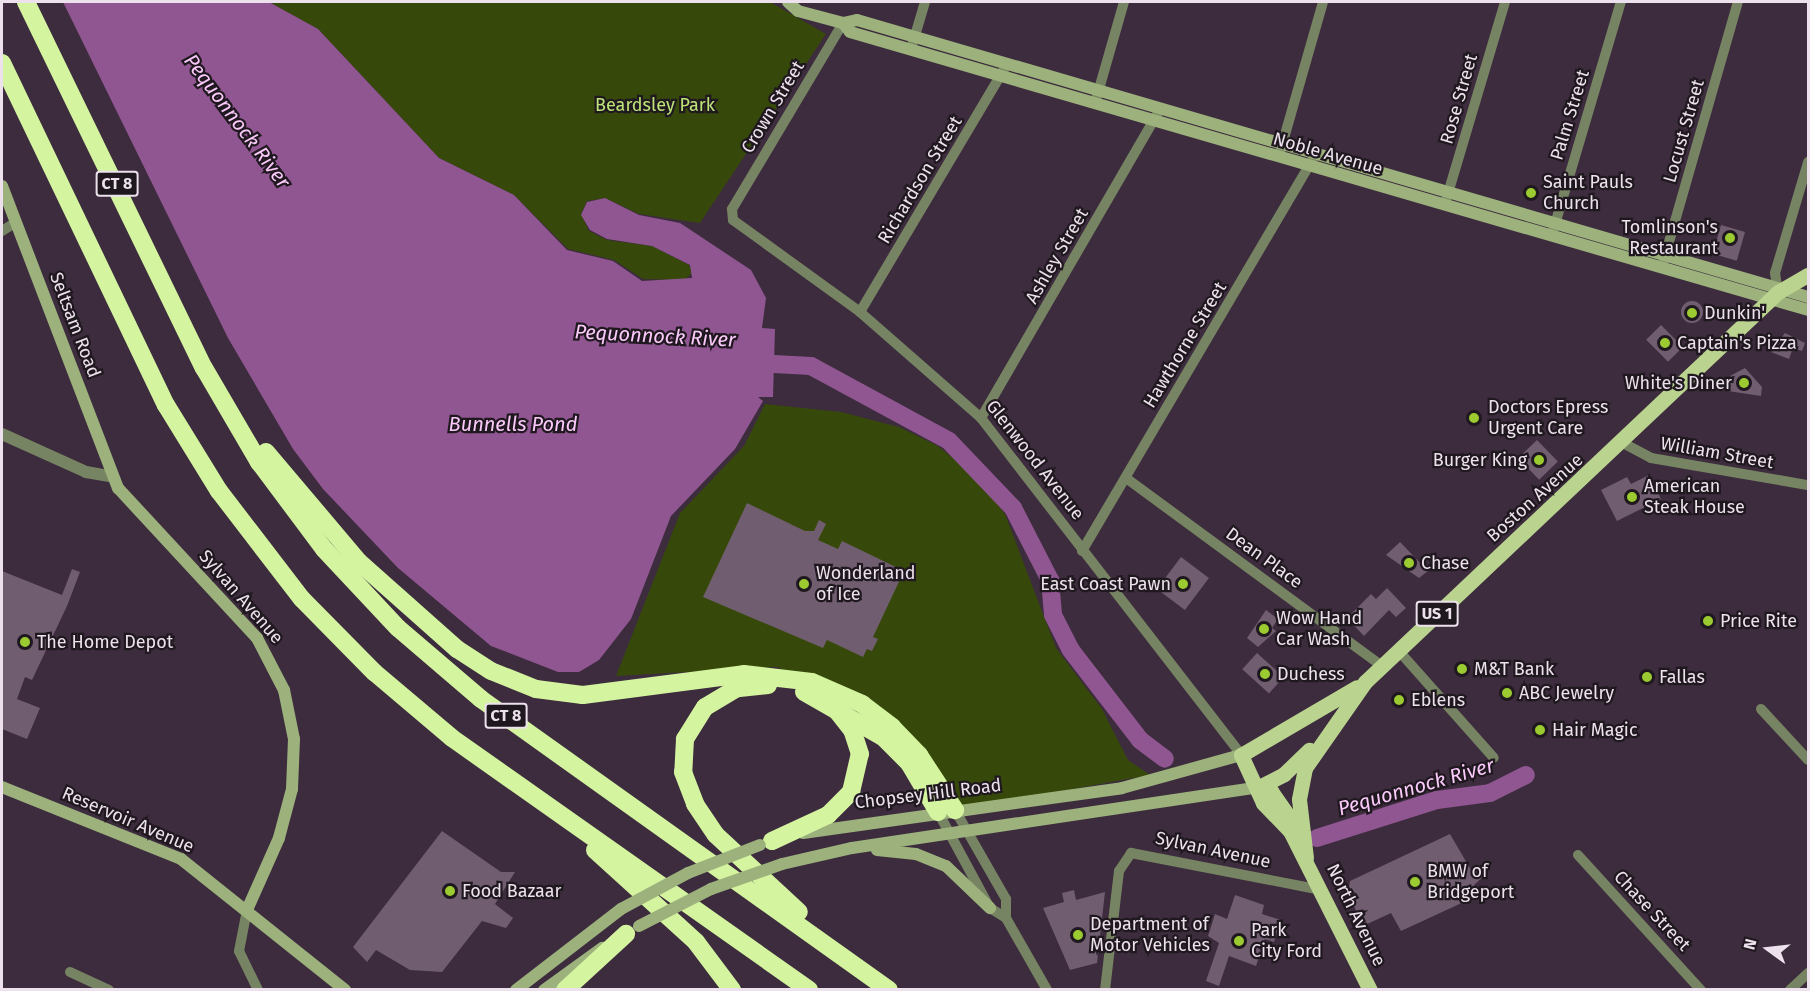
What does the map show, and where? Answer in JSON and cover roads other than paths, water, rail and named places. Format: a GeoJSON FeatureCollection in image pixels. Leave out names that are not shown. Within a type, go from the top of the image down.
{"type":"FeatureCollection","features":[{"type":"Feature","properties":{"kind":"highway","name":"CT 8"},"geometry":{"type":"LineString","coordinates":[[26,2],[204,368],[301,520],[419,647],[507,718],[887,988]]}},
{"type":"Feature","properties":{"kind":"highway","name":"CT 8"},"geometry":{"type":"LineString","coordinates":[[2,63],[151,376],[239,519],[302,599],[374,672],[538,799],[809,990]]}},
{"type":"Feature","properties":{"kind":"highway"},"geometry":{"type":"LineString","coordinates":[[204,368],[337,539],[480,665],[525,686],[571,695],[744,674],[812,682],[862,704],[892,727],[919,755],[947,811]]}},
{"type":"Feature","properties":{"kind":"highway"},"geometry":{"type":"LineString","coordinates":[[887,988],[729,849],[699,811],[685,781],[685,739],[712,700],[756,685],[808,693],[883,737],[909,763],[947,811]]}},
{"type":"Feature","properties":{"kind":"highway"},"geometry":{"type":"LineString","coordinates":[[766,843],[837,808],[859,773],[859,746],[848,723],[808,693]]}},
{"type":"Feature","properties":{"kind":"highway"},"geometry":{"type":"LineString","coordinates":[[538,799],[679,925],[732,990]]}},
{"type":"Feature","properties":{"kind":"highway"},"geometry":{"type":"LineString","coordinates":[[565,990],[633,930]]}},
{"type":"Feature","properties":{"kind":"main road","name":"Noble Avenue"},"geometry":{"type":"LineString","coordinates":[[788,2],[798,11],[843,23],[850,32],[912,43],[1097,97],[1160,109],[1280,152],[1310,167],[1444,206],[1665,256],[1809,310]]}},
{"type":"Feature","properties":{"kind":"main road","name":"Noble Avenue"},"geometry":{"type":"LineString","coordinates":[[1097,97],[1154,122],[1280,152],[1315,154],[1448,193],[1661,269],[1772,297],[1809,297]]}},
{"type":"Feature","properties":{"kind":"main road","name":"Seltsam Road"},"geometry":{"type":"LineString","coordinates":[[2,186],[113,477]]}},
{"type":"Feature","properties":{"kind":"main road","name":"Boston Avenue"},"geometry":{"type":"LineString","coordinates":[[1323,736],[1365,682],[1398,650],[1623,443],[1772,297],[1809,275]]}},
{"type":"Feature","properties":{"kind":"main road","name":"Sylvan Avenue"},"geometry":{"type":"LineString","coordinates":[[113,477],[125,498],[257,638],[284,690],[294,739],[292,789],[279,838],[246,910]]}},
{"type":"Feature","properties":{"kind":"main road","name":"Chopsey Hill Road"},"geometry":{"type":"LineString","coordinates":[[516,990],[621,909],[688,873],[766,843],[947,811],[1122,788],[1241,755],[1365,682]]}},
{"type":"Feature","properties":{"kind":"main road"},"geometry":{"type":"LineString","coordinates":[[544,990],[633,930],[704,892],[782,864],[852,848],[1259,787],[1284,774],[1323,736]]}},
{"type":"Feature","properties":{"kind":"main road","name":"US 1"},"geometry":{"type":"LineString","coordinates":[[1306,858],[1300,787],[1323,736]]}},
{"type":"Feature","properties":{"kind":"main road","name":"Glenwood Avenue"},"geometry":{"type":"LineString","coordinates":[[1241,755],[1277,822],[1290,831],[1306,858]]}},
{"type":"Feature","properties":{"kind":"main road","name":"Reservoir Avenue"},"geometry":{"type":"LineString","coordinates":[[2,787],[170,853],[246,910],[345,990]]}},
{"type":"Feature","properties":{"kind":"main road"},"geometry":{"type":"LineString","coordinates":[[852,848],[936,861],[964,878],[990,908]]}},
{"type":"Feature","properties":{"kind":"main road","name":"North Avenue"},"geometry":{"type":"LineString","coordinates":[[1306,858],[1370,990]]}},
{"type":"Feature","properties":{"kind":"street"},"geometry":{"type":"LineString","coordinates":[[912,43],[925,2]]}},
{"type":"Feature","properties":{"kind":"street"},"geometry":{"type":"LineString","coordinates":[[1097,97],[1124,2]]}},
{"type":"Feature","properties":{"kind":"street"},"geometry":{"type":"LineString","coordinates":[[1280,152],[1323,2]]}},
{"type":"Feature","properties":{"kind":"street","name":"Rose Street"},"geometry":{"type":"LineString","coordinates":[[1444,206],[1505,2]]}},
{"type":"Feature","properties":{"kind":"street","name":"Palm Street"},"geometry":{"type":"LineString","coordinates":[[1553,231],[1621,2]]}},
{"type":"Feature","properties":{"kind":"street","name":"Locust Street"},"geometry":{"type":"LineString","coordinates":[[1661,269],[1738,2]]}},
{"type":"Feature","properties":{"kind":"street","name":"Crown Street"},"geometry":{"type":"LineString","coordinates":[[732,209],[843,23]]}},
{"type":"Feature","properties":{"kind":"street","name":"Richardson Street"},"geometry":{"type":"LineString","coordinates":[[860,312],[1005,70]]}},
{"type":"Feature","properties":{"kind":"street","name":"Ashley Street"},"geometry":{"type":"LineString","coordinates":[[981,418],[1160,109]]}},
{"type":"Feature","properties":{"kind":"street","name":"Hawthorne Street"},"geometry":{"type":"LineString","coordinates":[[1082,551],[1310,167],[1315,154]]}},
{"type":"Feature","properties":{"kind":"street"},"geometry":{"type":"LineString","coordinates":[[1772,297],[1775,273],[1809,162]]}},
{"type":"Feature","properties":{"kind":"street","name":"Glenwood Avenue"},"geometry":{"type":"LineString","coordinates":[[732,209],[733,220],[860,312],[981,418],[1241,755]]}},
{"type":"Feature","properties":{"kind":"street"},"geometry":{"type":"LineString","coordinates":[[2,231],[15,223]]}},
{"type":"Feature","properties":{"kind":"street"},"geometry":{"type":"LineString","coordinates":[[2,434],[86,472],[113,477]]}},
{"type":"Feature","properties":{"kind":"street","name":"William Street"},"geometry":{"type":"LineString","coordinates":[[1623,443],[1651,458],[1809,485]]}},
{"type":"Feature","properties":{"kind":"street","name":"Dean Place"},"geometry":{"type":"LineString","coordinates":[[1126,478],[1382,666]]}},
{"type":"Feature","properties":{"kind":"street"},"geometry":{"type":"LineString","coordinates":[[1398,650],[1494,758]]}},
{"type":"Feature","properties":{"kind":"street"},"geometry":{"type":"LineString","coordinates":[[1761,709],[1809,760]]}},
{"type":"Feature","properties":{"kind":"street"},"geometry":{"type":"LineString","coordinates":[[947,811],[968,832],[1006,899],[1006,918]]}},
{"type":"Feature","properties":{"kind":"street"},"geometry":{"type":"LineString","coordinates":[[947,811],[949,834],[990,908],[1006,918],[1047,990]]}},
{"type":"Feature","properties":{"kind":"street","name":"Sylvan Avenue"},"geometry":{"type":"LineString","coordinates":[[1105,990],[1119,867],[1131,853],[1321,890]]}},
{"type":"Feature","properties":{"kind":"street","name":"Chase Street"},"geometry":{"type":"LineString","coordinates":[[1578,855],[1701,990]]}},
{"type":"Feature","properties":{"kind":"street"},"geometry":{"type":"LineString","coordinates":[[246,910],[239,951],[258,990]]}},
{"type":"Feature","properties":{"kind":"street"},"geometry":{"type":"LineString","coordinates":[[70,972],[109,990]]}},
{"type":"Feature","properties":{"kind":"street"},"geometry":{"type":"LineString","coordinates":[[1790,990],[1809,973]]}},
{"type":"Feature","properties":{"kind":"water","name":"Bunnells Pond"},"geometry":{"type":"Polygon","coordinates":[[[63,2],[269,2],[318,29],[439,158],[514,195],[567,250],[613,261],[642,281],[692,278],[690,265],[652,246],[607,239],[590,230],[581,215],[587,202],[605,198],[639,215],[680,223],[751,270],[766,298],[762,328],[775,329],[773,397],[758,397],[763,401],[735,449],[671,516],[631,619],[599,660],[579,672],[558,672],[491,646],[398,568],[323,489],[293,449],[228,338],[63,2]]]}},
{"type":"Feature","properties":{"kind":"waterway","name":"Pequonnock River"},"geometry":{"type":"LineString","coordinates":[[774,364],[811,366],[949,441],[1013,508],[1050,580],[1053,615],[1070,649],[1140,740],[1165,759]]}},
{"type":"Feature","properties":{"kind":"waterway","name":"Pequonnock River"},"geometry":{"type":"LineString","coordinates":[[1317,838],[1437,800],[1490,793],[1526,775]]}},
{"type":"Feature","properties":{"kind":"place","name":"Saint Pauls Church"},"geometry":{"type":"Point","coordinates":[1531,193]}},
{"type":"Feature","properties":{"kind":"place","name":"Tomlinson's Restaurant"},"geometry":{"type":"Point","coordinates":[1730,238]}},
{"type":"Feature","properties":{"kind":"place","name":"Dunkin'"},"geometry":{"type":"Point","coordinates":[1692,313]}},
{"type":"Feature","properties":{"kind":"place","name":"Captain's Pizza"},"geometry":{"type":"Point","coordinates":[1665,343]}},
{"type":"Feature","properties":{"kind":"place","name":"White's Diner"},"geometry":{"type":"Point","coordinates":[1744,383]}},
{"type":"Feature","properties":{"kind":"place","name":"Doctors Epress Urgent Care"},"geometry":{"type":"Point","coordinates":[1474,418]}},
{"type":"Feature","properties":{"kind":"place","name":"Burger King"},"geometry":{"type":"Point","coordinates":[1539,460]}},
{"type":"Feature","properties":{"kind":"place","name":"American Steak House"},"geometry":{"type":"Point","coordinates":[1632,497]}},
{"type":"Feature","properties":{"kind":"place","name":"Chase"},"geometry":{"type":"Point","coordinates":[1409,563]}},
{"type":"Feature","properties":{"kind":"place","name":"Wonderland of Ice"},"geometry":{"type":"Point","coordinates":[804,584]}},
{"type":"Feature","properties":{"kind":"place","name":"East Coast Pawn"},"geometry":{"type":"Point","coordinates":[1183,584]}},
{"type":"Feature","properties":{"kind":"place","name":"Price Rite"},"geometry":{"type":"Point","coordinates":[1708,621]}},
{"type":"Feature","properties":{"kind":"place","name":"Wow Hand Car Wash"},"geometry":{"type":"Point","coordinates":[1264,629]}},
{"type":"Feature","properties":{"kind":"place","name":"The Home Depot"},"geometry":{"type":"Point","coordinates":[25,642]}},
{"type":"Feature","properties":{"kind":"place","name":"M&T Bank"},"geometry":{"type":"Point","coordinates":[1462,669]}},
{"type":"Feature","properties":{"kind":"place","name":"Duchess"},"geometry":{"type":"Point","coordinates":[1265,674]}},
{"type":"Feature","properties":{"kind":"place","name":"Fallas"},"geometry":{"type":"Point","coordinates":[1647,677]}},
{"type":"Feature","properties":{"kind":"place","name":"ABC Jewelry"},"geometry":{"type":"Point","coordinates":[1507,693]}},
{"type":"Feature","properties":{"kind":"place","name":"Eblens"},"geometry":{"type":"Point","coordinates":[1399,700]}},
{"type":"Feature","properties":{"kind":"place","name":"Hair Magic"},"geometry":{"type":"Point","coordinates":[1540,730]}},
{"type":"Feature","properties":{"kind":"place","name":"BMW of Bridgeport"},"geometry":{"type":"Point","coordinates":[1415,882]}},
{"type":"Feature","properties":{"kind":"place","name":"Food Bazaar"},"geometry":{"type":"Point","coordinates":[450,891]}},
{"type":"Feature","properties":{"kind":"place","name":"Department of Motor Vehicles"},"geometry":{"type":"Point","coordinates":[1078,935]}},
{"type":"Feature","properties":{"kind":"place","name":"Park City Ford"},"geometry":{"type":"Point","coordinates":[1239,941]}},
{"type":"Feature","properties":{"kind":"park label","name":"Beardsley Park"},"geometry":{"type":"Point","coordinates":[655,105]}}]}
